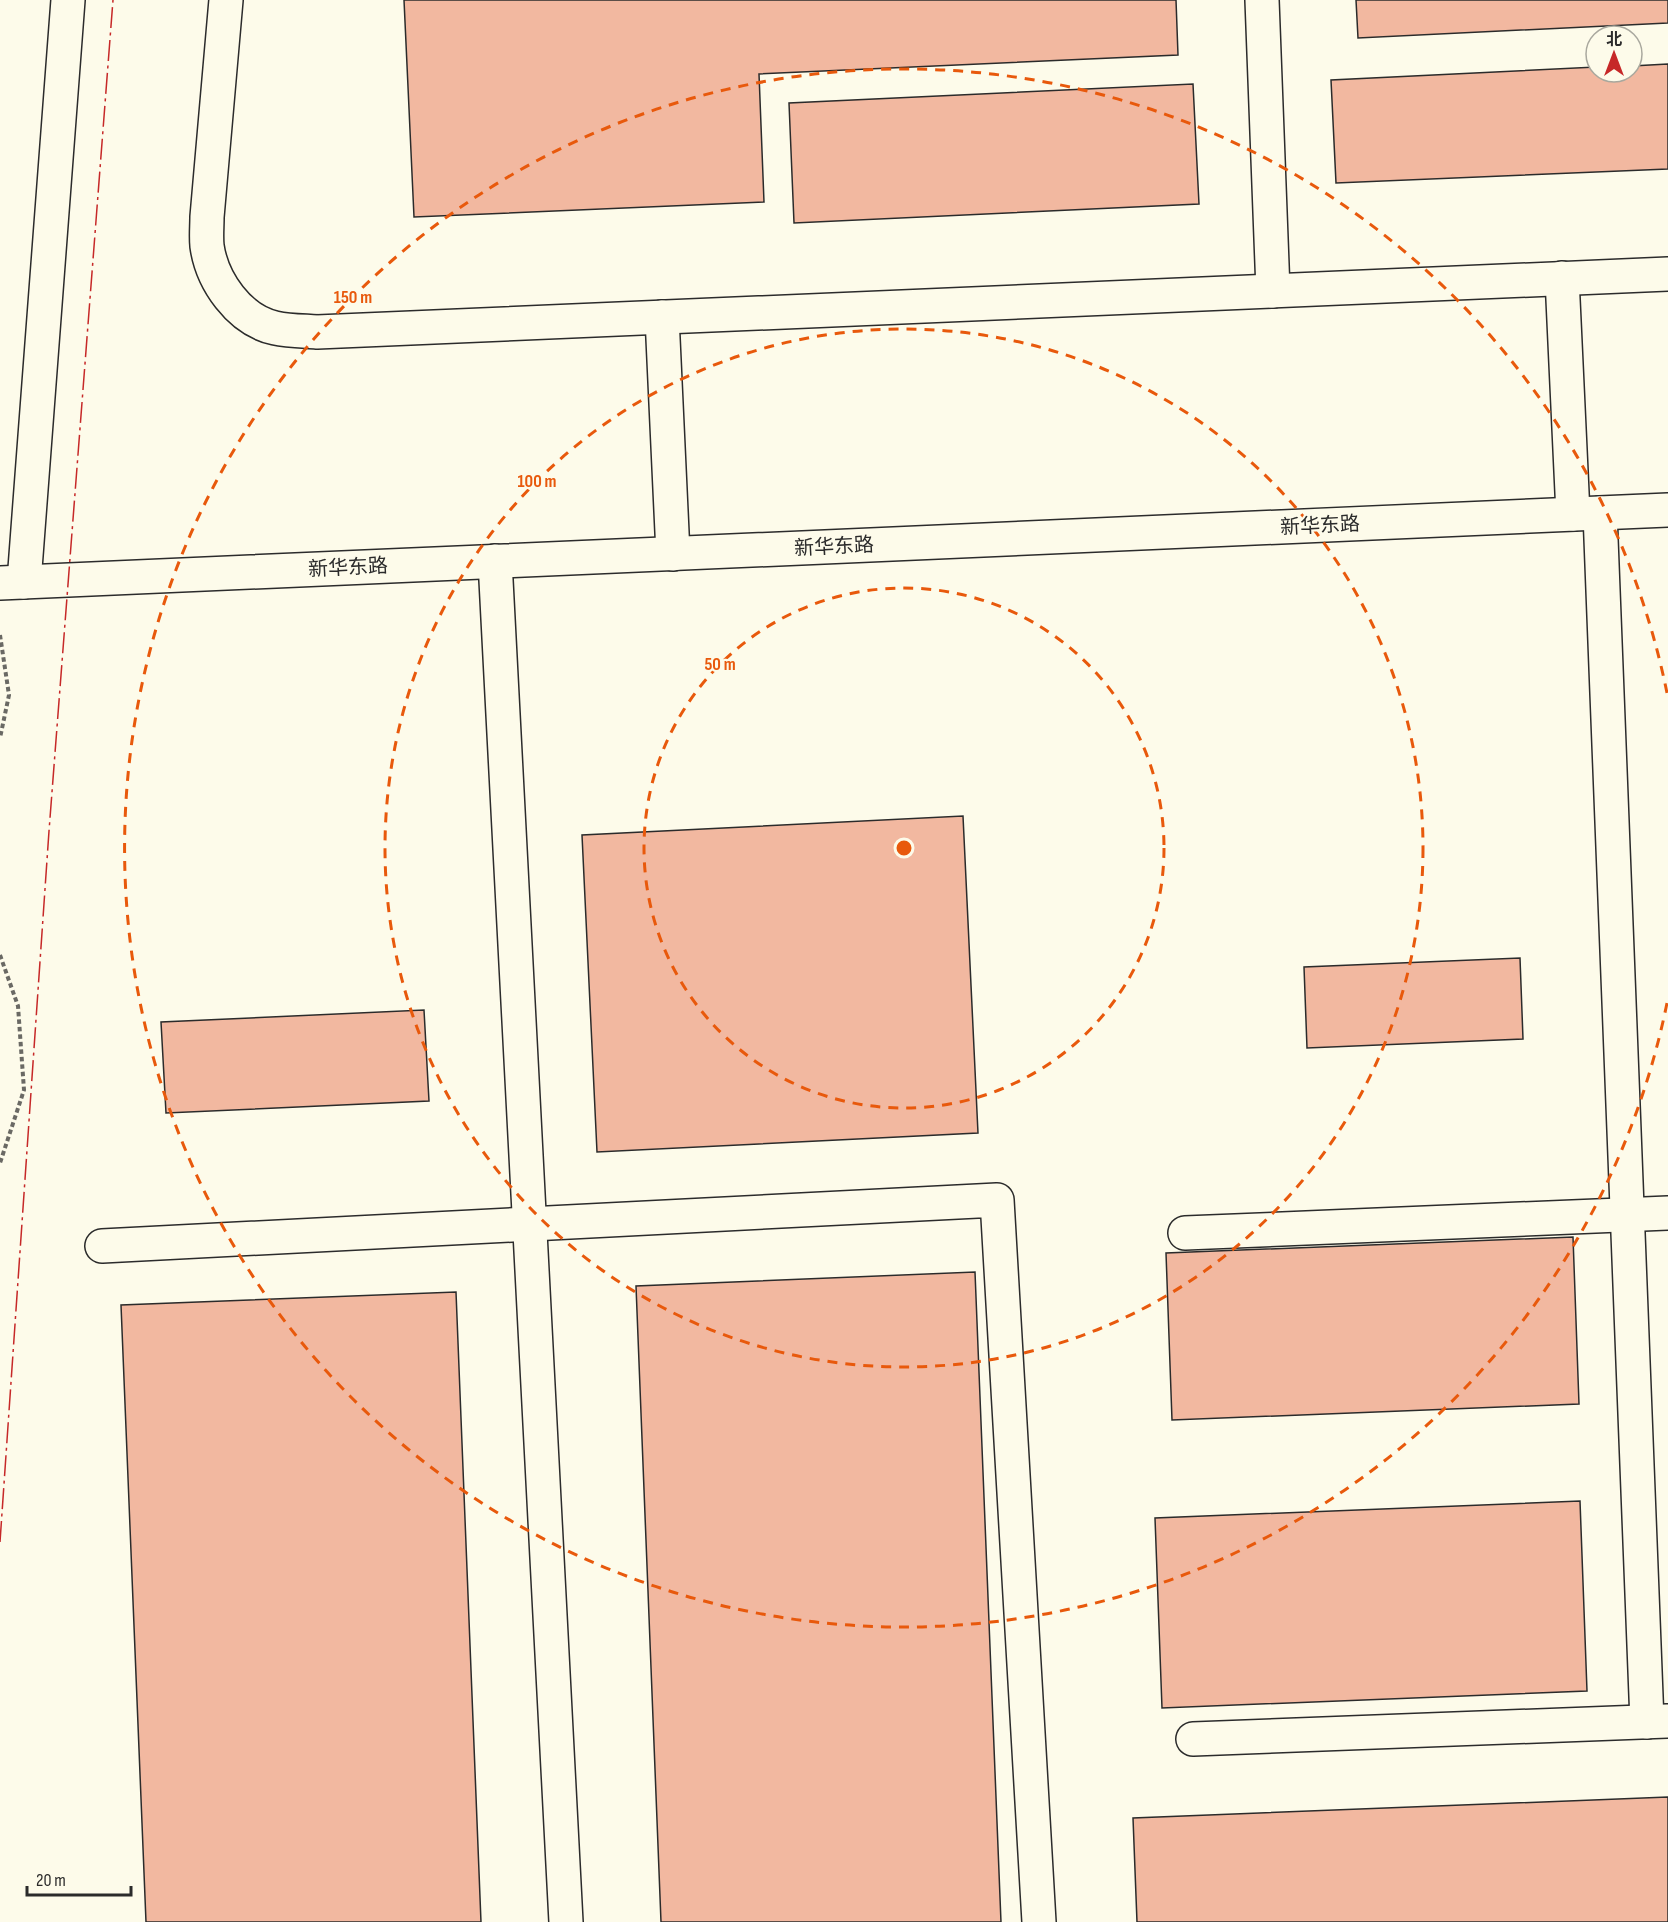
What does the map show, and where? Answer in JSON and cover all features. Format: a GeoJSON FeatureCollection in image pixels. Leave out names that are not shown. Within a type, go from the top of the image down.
{"type":"FeatureCollection","features":[{"type":"Feature","properties":{"kind":"main road"},"geometry":{"type":"LineString","coordinates":[[12,582],[68,0]]}},
{"type":"Feature","properties":{"kind":"main road"},"geometry":{"type":"LineString","coordinates":[[226,0],[207,217],[207,247],[215,275],[233,302],[253,319],[274,328],[317,332],[1668,274]]}},
{"type":"Feature","properties":{"kind":"main road"},"geometry":{"type":"LineString","coordinates":[[1262,0],[1273,291]]}},
{"type":"Feature","properties":{"kind":"main road"},"geometry":{"type":"LineString","coordinates":[[1193,1739],[1658,1721],[1586,513],[1562,279]]}},
{"type":"Feature","properties":{"kind":"main road"},"geometry":{"type":"LineString","coordinates":[[662,317],[673,554]]}},
{"type":"Feature","properties":{"kind":"main road","name":"新华东路"},"geometry":{"type":"LineString","coordinates":[[12,582],[1668,510]]}},
{"type":"Feature","properties":{"kind":"main road"},"geometry":{"type":"LineString","coordinates":[[495,561],[566,1922]]}},
{"type":"Feature","properties":{"kind":"main road"},"geometry":{"type":"LineString","coordinates":[[102,1246],[997,1200],[1039,1922]]}},
{"type":"Feature","properties":{"kind":"main road"},"geometry":{"type":"LineString","coordinates":[[1185,1233],[1668,1213]]}},
{"type":"Feature","properties":{"kind":"path"},"geometry":{"type":"LineString","coordinates":[[0,634],[9,695],[0,738]]}},
{"type":"Feature","properties":{"kind":"path"},"geometry":{"type":"LineString","coordinates":[[0,955],[18,1005],[24,1090],[0,1163]]}},
{"type":"Feature","properties":{"kind":"building"},"geometry":{"type":"Polygon","coordinates":[[[404,0],[1176,0],[1178,55],[759,74],[764,202],[414,217],[404,0]]]}},
{"type":"Feature","properties":{"kind":"building"},"geometry":{"type":"Polygon","coordinates":[[[1356,0],[1668,0],[1668,23],[1584,24],[1584,27],[1358,38],[1356,0]]]}},
{"type":"Feature","properties":{"kind":"building"},"geometry":{"type":"Polygon","coordinates":[[[1668,64],[1668,169],[1336,183],[1331,80],[1584,68],[1584,84],[1644,84],[1644,65],[1668,64]]]}},
{"type":"Feature","properties":{"kind":"building"},"geometry":{"type":"Polygon","coordinates":[[[1193,84],[1199,204],[794,223],[789,103],[1193,84]]]}},
{"type":"Feature","properties":{"kind":"building"},"geometry":{"type":"Polygon","coordinates":[[[963,816],[978,1133],[597,1152],[582,835],[963,816]]]}},
{"type":"Feature","properties":{"kind":"building"},"geometry":{"type":"Polygon","coordinates":[[[1520,958],[1523,1039],[1307,1048],[1304,967],[1520,958]]]}},
{"type":"Feature","properties":{"kind":"building"},"geometry":{"type":"Polygon","coordinates":[[[424,1010],[429,1101],[166,1113],[161,1022],[424,1010]]]}},
{"type":"Feature","properties":{"kind":"building"},"geometry":{"type":"Polygon","coordinates":[[[1573,1237],[1579,1404],[1172,1420],[1166,1253],[1573,1237]]]}},
{"type":"Feature","properties":{"kind":"building"},"geometry":{"type":"Polygon","coordinates":[[[975,1272],[1001,1922],[661,1922],[636,1286],[975,1272]]]}},
{"type":"Feature","properties":{"kind":"building"},"geometry":{"type":"Polygon","coordinates":[[[456,1292],[481,1922],[146,1922],[121,1305],[456,1292]]]}},
{"type":"Feature","properties":{"kind":"building"},"geometry":{"type":"Polygon","coordinates":[[[1580,1501],[1587,1691],[1162,1708],[1155,1518],[1580,1501]]]}},
{"type":"Feature","properties":{"kind":"building"},"geometry":{"type":"Polygon","coordinates":[[[1668,1797],[1668,1922],[1137,1922],[1133,1818],[1668,1797]]]}},
{"type":"Feature","properties":{"kind":"power"},"geometry":{"type":"LineString","coordinates":[[0,1542],[49,831],[113,0]]}}]}
